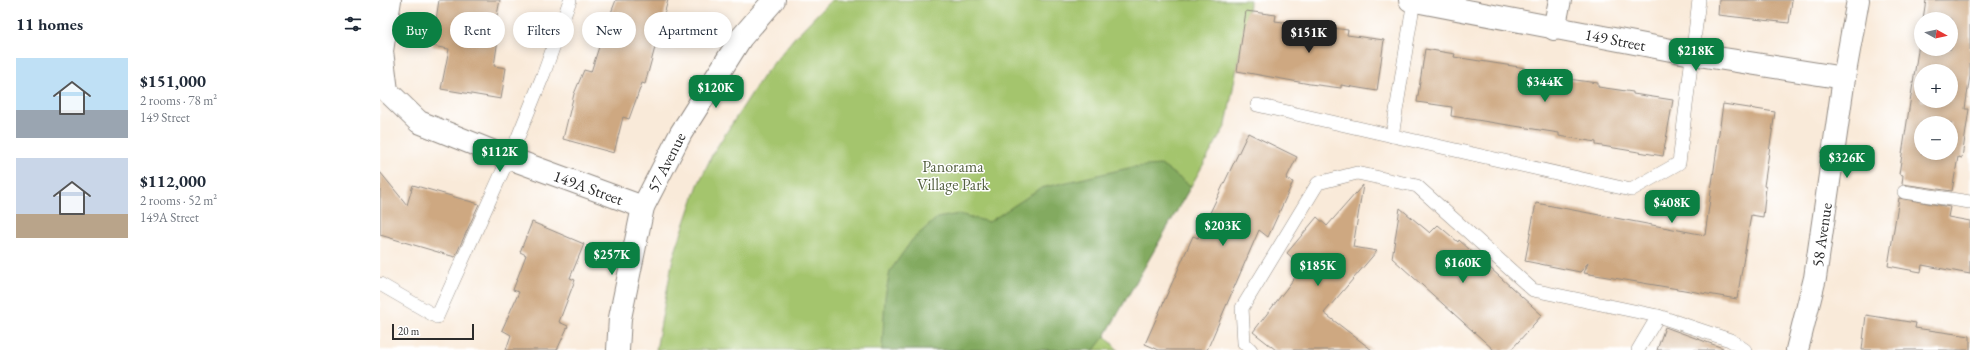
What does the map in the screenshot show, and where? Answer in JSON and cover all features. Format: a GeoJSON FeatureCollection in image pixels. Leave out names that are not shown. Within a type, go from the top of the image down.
{"type":"FeatureCollection","features":[{"type":"Feature","properties":{"kind":"street","name":"149A Street"},"geometry":{"type":"LineString","coordinates":[[390,0],[382,51],[387,91],[419,122],[510,158],[643,207]]}},
{"type":"Feature","properties":{"kind":"street","name":"57 Avenue"},"geometry":{"type":"LineString","coordinates":[[618,350],[620,318],[643,207],[681,133],[737,44],[774,0]]}},
{"type":"Feature","properties":{"kind":"street","name":"149 Street"},"geometry":{"type":"LineString","coordinates":[[1412,0],[1554,29],[1692,54],[1844,78]]}},
{"type":"Feature","properties":{"kind":"street"},"geometry":{"type":"LineString","coordinates":[[1554,29],[1560,0]]}},
{"type":"Feature","properties":{"kind":"street","name":"58 Avenue"},"geometry":{"type":"LineString","coordinates":[[1797,350],[1815,278],[1844,78],[1858,0]]}},
{"type":"Feature","properties":{"kind":"lane"},"geometry":{"type":"LineString","coordinates":[[380,284],[438,317],[510,158],[544,73],[570,0]]}},
{"type":"Feature","properties":{"kind":"lane"},"geometry":{"type":"LineString","coordinates":[[1392,136],[1412,0]]}},
{"type":"Feature","properties":{"kind":"lane"},"geometry":{"type":"LineString","coordinates":[[1257,105],[1632,190],[1679,163],[1699,0]]}},
{"type":"Feature","properties":{"kind":"lane"},"geometry":{"type":"LineString","coordinates":[[1250,350],[1244,343],[1242,308],[1318,183],[1357,173],[1417,186],[1533,290],[1658,316],[1730,340],[1745,350]]}},
{"type":"Feature","properties":{"kind":"lane"},"geometry":{"type":"LineString","coordinates":[[1904,192],[1970,202]]}},
{"type":"Feature","properties":{"kind":"lane"},"geometry":{"type":"LineString","coordinates":[[1638,350],[1658,316]]}},
{"type":"Feature","properties":{"kind":"green space","name":"Panorama Village Park"},"geometry":{"type":"Polygon","coordinates":[[[831,0],[1250,0],[1226,125],[1105,336],[1118,350],[656,350],[673,258],[698,185],[713,153],[763,76],[794,38],[831,0]]]}},
{"type":"Feature","properties":{"kind":"green space"},"geometry":{"type":"Polygon","coordinates":[[[1161,165],[1191,186],[1105,336],[1094,350],[882,350],[885,297],[890,271],[912,240],[937,218],[959,214],[989,222],[1041,188],[1133,167],[1161,165]]]}},
{"type":"Feature","properties":{"kind":"building"},"geometry":{"type":"Polygon","coordinates":[[[439,0],[500,0],[498,12],[450,12],[450,48],[497,48],[494,66],[506,68],[501,99],[441,89],[449,49],[442,48],[442,12],[437,12],[439,0]]]}},
{"type":"Feature","properties":{"kind":"building"},"geometry":{"type":"Polygon","coordinates":[[[616,0],[668,0],[665,12],[644,12],[644,48],[655,48],[645,84],[642,83],[629,119],[623,117],[614,153],[563,139],[574,94],[584,70],[591,72],[599,48],[636,48],[636,12],[611,12],[616,0]]]}},
{"type":"Feature","properties":{"kind":"building"},"geometry":{"type":"Polygon","coordinates":[[[1719,0],[1792,0],[1789,23],[1718,15],[1719,0]]]}},
{"type":"Feature","properties":{"kind":"building"},"geometry":{"type":"Polygon","coordinates":[[[1926,0],[1970,0],[1970,76],[1965,109],[1969,109],[1962,158],[1958,157],[1958,116],[1914,116],[1914,160],[1957,160],[1952,191],[1902,184],[1903,175],[1899,174],[1914,76],[1914,108],[1958,108],[1958,64],[1916,64],[1917,56],[1958,56],[1958,12],[1924,12],[1926,0]]]}},
{"type":"Feature","properties":{"kind":"building"},"geometry":{"type":"Polygon","coordinates":[[[1246,11],[1276,15],[1275,21],[1348,30],[1347,35],[1384,40],[1377,91],[1341,85],[1341,88],[1310,84],[1237,71],[1246,11]]]}},
{"type":"Feature","properties":{"kind":"building"},"geometry":{"type":"Polygon","coordinates":[[[1425,49],[1455,54],[1454,57],[1526,68],[1525,75],[1567,81],[1568,79],[1598,83],[1598,87],[1673,100],[1663,156],[1596,145],[1596,142],[1559,136],[1559,133],[1451,116],[1452,107],[1417,102],[1425,49]]]}},
{"type":"Feature","properties":{"kind":"building"},"geometry":{"type":"Polygon","coordinates":[[[1723,104],[1775,112],[1764,186],[1766,187],[1763,217],[1751,215],[1737,299],[1584,273],[1588,263],[1580,272],[1525,261],[1536,203],[1705,235],[1723,104]]]}},
{"type":"Feature","properties":{"kind":"building"},"geometry":{"type":"Polygon","coordinates":[[[1248,133],[1297,157],[1286,179],[1293,182],[1268,237],[1259,230],[1207,350],[1159,350],[1145,344],[1193,236],[1198,238],[1248,133]]]}},
{"type":"Feature","properties":{"kind":"building"},"geometry":{"type":"Polygon","coordinates":[[[380,172],[407,205],[413,185],[479,204],[455,257],[380,235],[380,172]]]}},
{"type":"Feature","properties":{"kind":"building"},"geometry":{"type":"Polygon","coordinates":[[[1363,185],[1353,247],[1377,251],[1324,313],[1372,350],[1276,350],[1253,332],[1303,267],[1287,253],[1317,217],[1327,226],[1363,185]]]}},
{"type":"Feature","properties":{"kind":"building"},"geometry":{"type":"Polygon","coordinates":[[[1899,198],[1950,207],[1948,217],[1970,221],[1970,274],[1922,265],[1921,272],[1888,266],[1899,198]]]}},
{"type":"Feature","properties":{"kind":"building"},"geometry":{"type":"Polygon","coordinates":[[[1400,208],[1430,233],[1438,225],[1458,242],[1459,240],[1542,315],[1511,350],[1494,350],[1392,258],[1400,208]]]}},
{"type":"Feature","properties":{"kind":"building"},"geometry":{"type":"Polygon","coordinates":[[[532,222],[584,244],[570,278],[575,280],[559,322],[568,326],[557,350],[506,350],[511,335],[502,330],[519,292],[513,290],[526,255],[520,252],[532,222]]]}},
{"type":"Feature","properties":{"kind":"building"},"geometry":{"type":"Polygon","coordinates":[[[1866,315],[1916,323],[1915,328],[1970,336],[1970,350],[1862,350],[1866,315]]]}},
{"type":"Feature","properties":{"kind":"building"},"geometry":{"type":"Polygon","coordinates":[[[1665,327],[1723,348],[1723,350],[1657,350],[1665,327]]]}}]}
